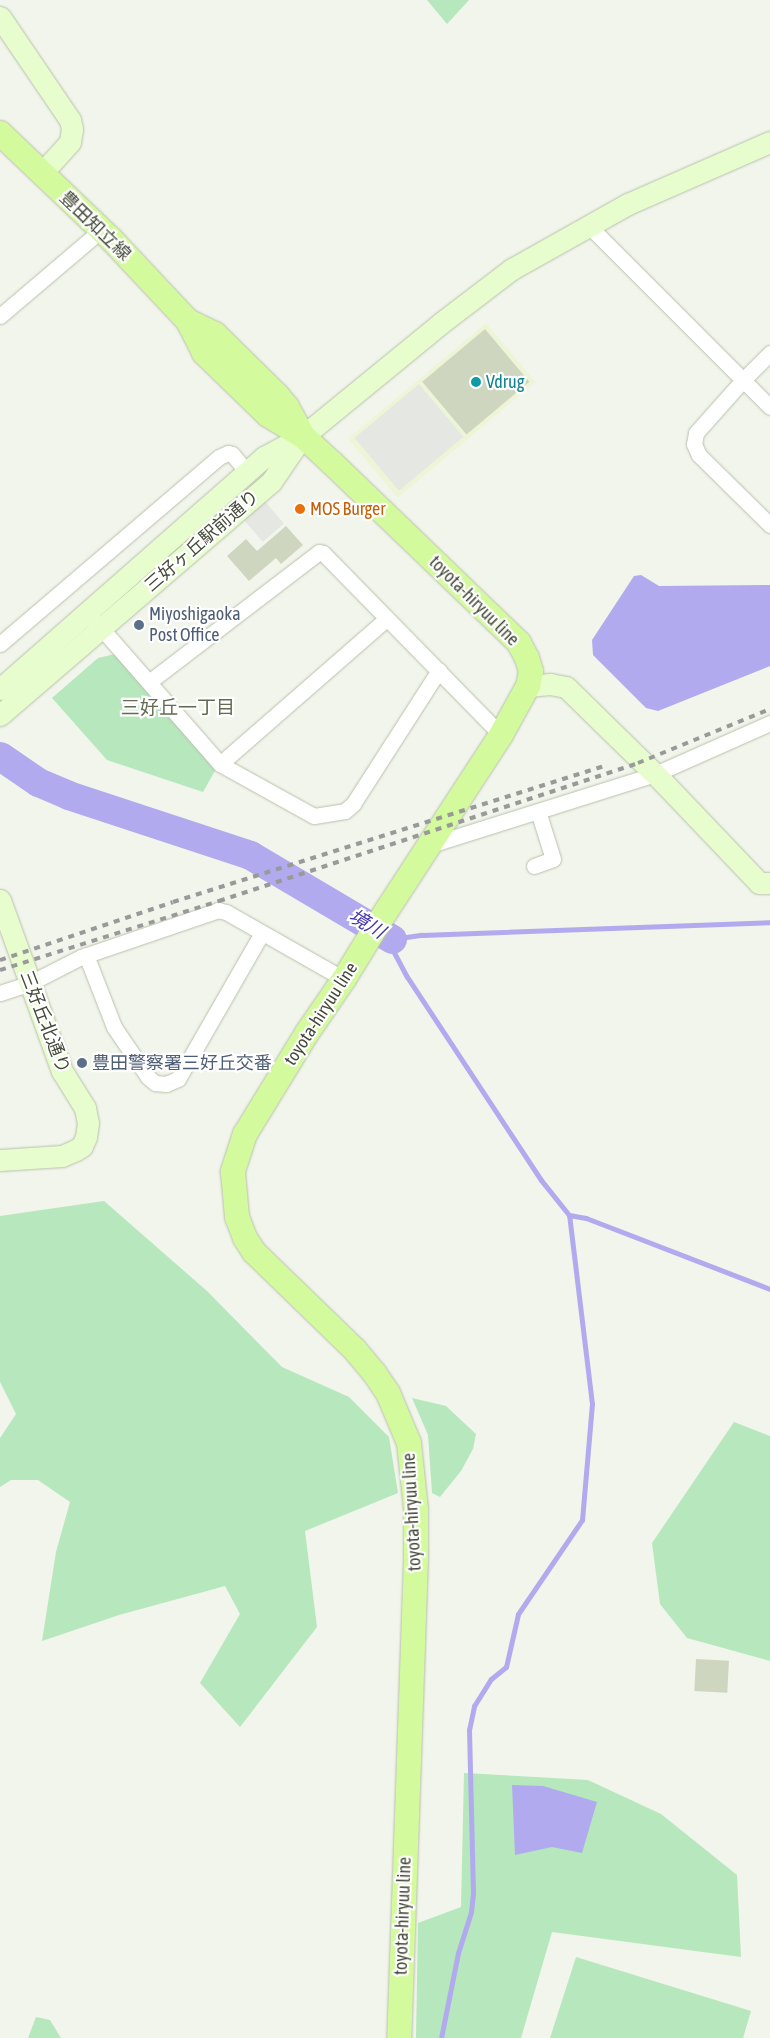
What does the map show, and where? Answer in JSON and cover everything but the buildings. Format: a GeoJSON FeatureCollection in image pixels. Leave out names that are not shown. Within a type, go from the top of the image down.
{"type":"FeatureCollection","features":[{"type":"Feature","properties":{"kind":"main road","name":"豊田知立線"},"geometry":{"type":"LineString","coordinates":[[0,133],[101,230],[188,321],[215,334],[287,407],[303,436]]}},
{"type":"Feature","properties":{"kind":"main road","name":"toyota-hiryuu line"},"geometry":{"type":"LineString","coordinates":[[303,436],[519,643],[531,671],[528,686],[501,735],[376,927],[344,980],[307,1032],[245,1134],[233,1172],[237,1217],[249,1245],[270,1269],[354,1350],[375,1374],[396,1409],[409,1443],[416,1510],[416,1559],[399,2038]]}},
{"type":"Feature","properties":{"kind":"street"},"geometry":{"type":"LineString","coordinates":[[0,16],[70,120],[72,129],[70,142],[41,174]]}},
{"type":"Feature","properties":{"kind":"street"},"geometry":{"type":"LineString","coordinates":[[0,689],[95,620],[264,457],[303,436],[441,323],[512,269],[628,204],[770,142]]}},
{"type":"Feature","properties":{"kind":"street"},"geometry":{"type":"LineString","coordinates":[[588,225],[770,407]]}},
{"type":"Feature","properties":{"kind":"street"},"geometry":{"type":"LineString","coordinates":[[0,316],[101,230]]}},
{"type":"Feature","properties":{"kind":"street"},"geometry":{"type":"LineString","coordinates":[[770,353],[742,380],[696,433],[694,444],[698,455],[770,525]]}},
{"type":"Feature","properties":{"kind":"street","name":"三好ヶ丘駅前通り"},"geometry":{"type":"LineString","coordinates":[[0,715],[95,620],[271,482],[303,436]]}},
{"type":"Feature","properties":{"kind":"street"},"geometry":{"type":"LineString","coordinates":[[0,644],[218,457],[228,453],[232,454],[248,473]]}},
{"type":"Feature","properties":{"kind":"street"},"geometry":{"type":"LineString","coordinates":[[149,682],[318,552],[323,553],[501,735]]}},
{"type":"Feature","properties":{"kind":"street"},"geometry":{"type":"LineString","coordinates":[[220,764],[386,619]]}},
{"type":"Feature","properties":{"kind":"street"},"geometry":{"type":"LineString","coordinates":[[95,620],[220,764],[314,816],[345,811],[353,804],[439,670]]}},
{"type":"Feature","properties":{"kind":"street"},"geometry":{"type":"LineString","coordinates":[[528,686],[550,684],[566,687],[766,886]]}},
{"type":"Feature","properties":{"kind":"street"},"geometry":{"type":"LineString","coordinates":[[430,845],[655,774],[770,723]]}},
{"type":"Feature","properties":{"kind":"street"},"geometry":{"type":"LineString","coordinates":[[534,866],[553,859],[538,810]]}},
{"type":"Feature","properties":{"kind":"street","name":"三好丘北通り"},"geometry":{"type":"LineString","coordinates":[[0,900],[62,1071],[85,1108],[88,1122],[86,1137],[82,1146],[62,1156],[0,1160]]}},
{"type":"Feature","properties":{"kind":"street"},"geometry":{"type":"LineString","coordinates":[[0,994],[30,983],[86,955],[218,910],[226,912],[344,980]]}},
{"type":"Feature","properties":{"kind":"street"},"geometry":{"type":"LineString","coordinates":[[86,955],[114,1027],[148,1077],[155,1083],[166,1084],[178,1079],[262,933]]}},
{"type":"Feature","properties":{"kind":"shaded area"},"geometry":{"type":"Polygon","coordinates":[[[486,323],[535,382],[398,498],[348,439],[486,323]]]}},
{"type":"Feature","properties":{"kind":"shaded area"},"geometry":{"type":"Polygon","coordinates":[[[419,384],[463,437],[399,491],[355,438],[419,384]]]}},
{"type":"Feature","properties":{"kind":"shaded area"},"geometry":{"type":"Polygon","coordinates":[[[261,497],[284,523],[263,542],[240,515],[261,497]]]}},
{"type":"Feature","properties":{"kind":"shaded area"},"geometry":{"type":"Polygon","coordinates":[[[641,575],[659,586],[770,585],[770,666],[658,711],[646,708],[593,655],[592,640],[634,576],[641,575]]]}},
{"type":"Feature","properties":{"kind":"shaded area"},"geometry":{"type":"Polygon","coordinates":[[[512,1785],[543,1786],[597,1802],[582,1853],[552,1847],[515,1855],[512,1785]]]}},
{"type":"Feature","properties":{"kind":"green space"},"geometry":{"type":"Polygon","coordinates":[[[427,0],[469,0],[447,24],[427,0]]]}},
{"type":"Feature","properties":{"kind":"green space"},"geometry":{"type":"Polygon","coordinates":[[[115,654],[216,769],[203,792],[107,760],[52,698],[98,658],[115,654]]]}},
{"type":"Feature","properties":{"kind":"green space"},"geometry":{"type":"Polygon","coordinates":[[[104,1201],[207,1291],[282,1367],[349,1397],[389,1437],[398,1493],[305,1531],[317,1627],[240,1727],[200,1683],[240,1614],[225,1586],[119,1615],[42,1641],[56,1552],[70,1502],[38,1480],[11,1480],[0,1487],[0,1438],[16,1414],[0,1382],[0,1216],[104,1201]]]}},
{"type":"Feature","properties":{"kind":"green space"},"geometry":{"type":"Polygon","coordinates":[[[412,1398],[446,1406],[476,1434],[473,1449],[461,1471],[440,1497],[432,1493],[428,1435],[412,1398]]]}},
{"type":"Feature","properties":{"kind":"green space"},"geometry":{"type":"Polygon","coordinates":[[[734,1422],[770,1436],[770,1661],[687,1638],[660,1604],[652,1543],[734,1422]]]}},
{"type":"Feature","properties":{"kind":"green space"},"geometry":{"type":"Polygon","coordinates":[[[464,1773],[588,1780],[661,1814],[737,1875],[741,1957],[552,1932],[521,2038],[416,2038],[418,1923],[461,1907],[464,1773]]]}},
{"type":"Feature","properties":{"kind":"green space"},"geometry":{"type":"Polygon","coordinates":[[[576,1957],[751,2011],[743,2038],[550,2038],[576,1957]]]}},
{"type":"Feature","properties":{"kind":"green space"},"geometry":{"type":"Polygon","coordinates":[[[36,2017],[50,2020],[61,2038],[28,2038],[36,2017]]]}},
{"type":"Feature","properties":{"kind":"waterway","name":"境川"},"geometry":{"type":"LineString","coordinates":[[0,756],[38,782],[68,795],[250,855],[392,939]]}},
{"type":"Feature","properties":{"kind":"waterway"},"geometry":{"type":"LineString","coordinates":[[441,2038],[458,1953],[471,1912],[473,1893],[469,1730],[474,1706],[491,1679],[506,1667],[518,1614],[582,1520],[592,1404],[569,1215],[541,1180],[407,977],[393,951],[392,939],[422,935],[770,922]]}},
{"type":"Feature","properties":{"kind":"waterway"},"geometry":{"type":"LineString","coordinates":[[569,1215],[586,1218],[770,1289]]}},
{"type":"Feature","properties":{"kind":"railway"},"geometry":{"type":"LineString","coordinates":[[0,970],[219,901],[638,763],[770,709]]}},
{"type":"Feature","properties":{"kind":"railway"},"geometry":{"type":"LineString","coordinates":[[0,960],[173,902],[605,766]]}},
{"type":"Feature","properties":{"kind":"place","name":"Vdrug"},"geometry":{"type":"Point","coordinates":[476,382]}},
{"type":"Feature","properties":{"kind":"place","name":"MOS Burger"},"geometry":{"type":"Point","coordinates":[300,509]}},
{"type":"Feature","properties":{"kind":"place","name":"Miyoshigaoka Post Office"},"geometry":{"type":"Point","coordinates":[139,625]}},
{"type":"Feature","properties":{"kind":"place","name":"豊田警察署三好丘交番"},"geometry":{"type":"Point","coordinates":[82,1063]}},
{"type":"Feature","properties":{"kind":"district","name":"三好丘一丁目"},"geometry":{"type":"Point","coordinates":[178,708]}}]}
